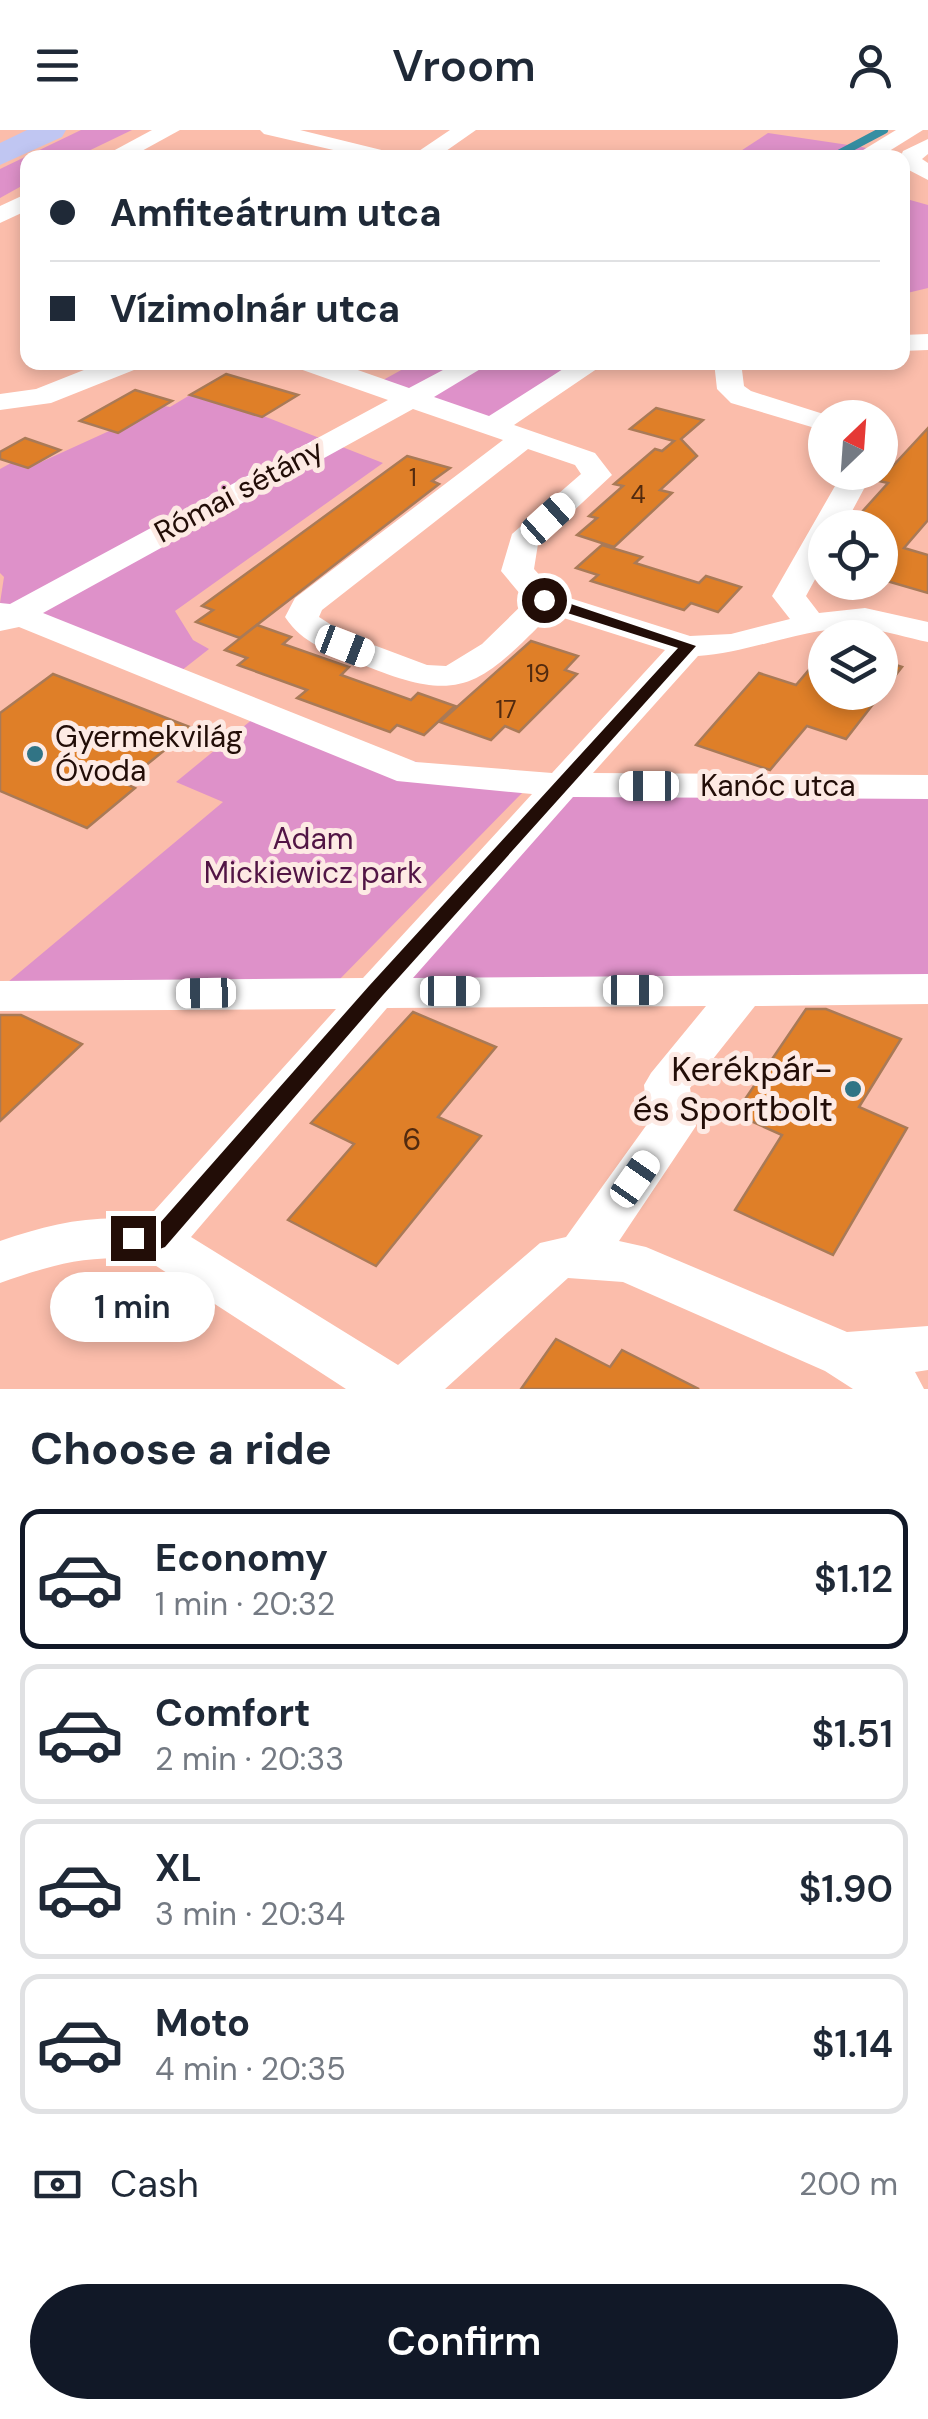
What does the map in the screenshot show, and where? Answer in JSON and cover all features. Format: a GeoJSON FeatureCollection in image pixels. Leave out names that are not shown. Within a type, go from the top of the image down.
{"type":"FeatureCollection","features":[{"type":"Feature","properties":{"kind":"main road"},"geometry":{"type":"LineString","coordinates":[[0,135],[10,130]]}},
{"type":"Feature","properties":{"kind":"main road"},"geometry":{"type":"LineString","coordinates":[[0,156],[51,130]]}},
{"type":"Feature","properties":{"kind":"street"},"geometry":{"type":"LineString","coordinates":[[127,150],[169,130]]}},
{"type":"Feature","properties":{"kind":"street"},"geometry":{"type":"LineString","coordinates":[[271,130],[363,150]]}},
{"type":"Feature","properties":{"kind":"street"},"geometry":{"type":"LineString","coordinates":[[432,150],[465,130]]}},
{"type":"Feature","properties":{"kind":"street"},"geometry":{"type":"LineString","coordinates":[[876,150],[912,130]]}},
{"type":"Feature","properties":{"kind":"street"},"geometry":{"type":"LineString","coordinates":[[920,167],[911,156],[928,145]]}},
{"type":"Feature","properties":{"kind":"street"},"geometry":{"type":"LineString","coordinates":[[0,402],[41,397],[109,370]]}},
{"type":"Feature","properties":{"kind":"street"},"geometry":{"type":"LineString","coordinates":[[331,370],[586,459],[597,475],[523,541],[518,554],[517,571],[544,600],[688,646],[731,644],[808,625]]}},
{"type":"Feature","properties":{"kind":"street","name":"Római sétány"},"geometry":{"type":"LineString","coordinates":[[6,617],[465,370]]}},
{"type":"Feature","properties":{"kind":"street"},"geometry":{"type":"LineString","coordinates":[[492,426],[581,370]]}},
{"type":"Feature","properties":{"kind":"street"},"geometry":{"type":"LineString","coordinates":[[728,370],[731,389],[741,397],[808,417]]}},
{"type":"Feature","properties":{"kind":"street"},"geometry":{"type":"LineString","coordinates":[[524,438],[308,605],[302,617],[312,633],[328,640],[411,671],[435,677],[455,676],[472,669],[544,600]]}},
{"type":"Feature","properties":{"kind":"street"},"geometry":{"type":"LineString","coordinates":[[808,562],[789,596],[808,620]]}},
{"type":"Feature","properties":{"kind":"street","name":"Kanóc utca"},"geometry":{"type":"LineString","coordinates":[[6,617],[410,773],[560,785],[928,787]]}},
{"type":"Feature","properties":{"kind":"street"},"geometry":{"type":"LineString","coordinates":[[847,620],[874,620]]}},
{"type":"Feature","properties":{"kind":"street"},"geometry":{"type":"LineString","coordinates":[[898,625],[928,632]]}},
{"type":"Feature","properties":{"kind":"street"},"geometry":{"type":"LineString","coordinates":[[157,1241],[376,991],[688,646]]}},
{"type":"Feature","properties":{"kind":"street"},"geometry":{"type":"LineString","coordinates":[[580,1258],[672,1126],[666,1085],[743,990]]}},
{"type":"Feature","properties":{"kind":"street"},"geometry":{"type":"LineString","coordinates":[[0,996],[928,990]]}},
{"type":"Feature","properties":{"kind":"street"},"geometry":{"type":"LineString","coordinates":[[0,1262],[60,1241],[109,1236],[157,1241],[391,1389]]}},
{"type":"Feature","properties":{"kind":"street"},"geometry":{"type":"LineString","coordinates":[[408,1389],[558,1257],[628,1262],[844,1355],[897,1389]]}},
{"type":"Feature","properties":{"kind":"street"},"geometry":{"type":"LineString","coordinates":[[844,1355],[896,1354],[928,1348]]}},
{"type":"Feature","properties":{"kind":"green space"},"geometry":{"type":"Polygon","coordinates":[[[81,130],[132,130],[91,150],[39,150],[81,130]]]}},
{"type":"Feature","properties":{"kind":"green space"},"geometry":{"type":"Polygon","coordinates":[[[768,133],[874,150],[742,150],[768,133]]]}},
{"type":"Feature","properties":{"kind":"green space"},"geometry":{"type":"Polygon","coordinates":[[[20,159],[20,187],[0,198],[0,169],[20,159]]]}},
{"type":"Feature","properties":{"kind":"green space"},"geometry":{"type":"Polygon","coordinates":[[[910,200],[928,205],[928,288],[910,292],[910,200]]]}},
{"type":"Feature","properties":{"kind":"green space"},"geometry":{"type":"Polygon","coordinates":[[[401,370],[583,370],[492,426],[374,385],[401,370]]]}},
{"type":"Feature","properties":{"kind":"green space"},"geometry":{"type":"Polygon","coordinates":[[[208,394],[383,463],[175,611],[193,640],[209,649],[172,678],[0,603],[4,577],[0,573],[0,469],[11,463],[28,468],[190,395],[200,399],[208,394]]]}},
{"type":"Feature","properties":{"kind":"green space","name":"Adam Mickiewicz park"},"geometry":{"type":"Polygon","coordinates":[[[254,718],[524,791],[336,983],[0,982],[8,982],[223,802],[176,782],[254,718]]]}},
{"type":"Feature","properties":{"kind":"green space"},"geometry":{"type":"Polygon","coordinates":[[[560,785],[928,786],[928,988],[376,991],[560,785]]]}},
{"type":"Feature","properties":{"kind":"building"},"geometry":{"type":"Polygon","coordinates":[[[226,374],[298,395],[262,417],[190,395],[226,374]]]}},
{"type":"Feature","properties":{"kind":"building"},"geometry":{"type":"Polygon","coordinates":[[[135,390],[172,401],[118,433],[80,421],[135,390]]]}},
{"type":"Feature","properties":{"kind":"building"},"geometry":{"type":"Polygon","coordinates":[[[656,408],[703,420],[681,439],[697,456],[660,490],[672,493],[614,547],[577,535],[597,518],[589,516],[623,486],[614,484],[655,449],[662,451],[674,441],[630,429],[656,408]]]}},
{"type":"Feature","properties":{"kind":"building"},"geometry":{"type":"Polygon","coordinates":[[[928,428],[928,520],[904,548],[928,555],[928,593],[898,584],[898,510],[864,510],[882,490],[898,490],[898,460],[928,428]]]}},
{"type":"Feature","properties":{"kind":"building"},"geometry":{"type":"Polygon","coordinates":[[[25,438],[60,450],[28,468],[0,459],[0,452],[25,438]]]}},
{"type":"Feature","properties":{"kind":"building"},"geometry":{"type":"Polygon","coordinates":[[[407,456],[450,468],[432,481],[439,484],[240,638],[196,622],[213,610],[202,606],[407,456]]]}},
{"type":"Feature","properties":{"kind":"building"},"geometry":{"type":"Polygon","coordinates":[[[602,545],[642,557],[635,563],[699,583],[706,576],[741,587],[718,612],[691,603],[684,610],[591,581],[598,575],[576,568],[602,545]]]}},
{"type":"Feature","properties":{"kind":"building"},"geometry":{"type":"Polygon","coordinates":[[[257,625],[291,637],[283,644],[349,667],[341,675],[411,700],[418,693],[455,706],[424,735],[397,725],[390,732],[297,698],[307,690],[238,665],[247,658],[225,650],[257,625]]]}},
{"type":"Feature","properties":{"kind":"building"},"geometry":{"type":"Polygon","coordinates":[[[531,641],[578,656],[565,670],[577,674],[519,732],[505,726],[491,740],[440,722],[531,641]]]}},
{"type":"Feature","properties":{"kind":"building"},"geometry":{"type":"Polygon","coordinates":[[[808,671],[808,710],[869,710],[846,739],[807,726],[770,770],[696,745],[759,673],[796,685],[808,671]]]}},
{"type":"Feature","properties":{"kind":"building","name":"Gyermekvilág Óvoda"},"geometry":{"type":"Polygon","coordinates":[[[53,674],[192,728],[124,783],[135,788],[87,828],[0,791],[0,713],[53,674]]]}},
{"type":"Feature","properties":{"kind":"building"},"geometry":{"type":"Polygon","coordinates":[[[806,1009],[826,1009],[901,1039],[859,1107],[907,1128],[833,1255],[735,1210],[782,1135],[735,1114],[806,1009]]]}},
{"type":"Feature","properties":{"kind":"building"},"geometry":{"type":"Polygon","coordinates":[[[413,1012],[496,1047],[438,1117],[481,1136],[376,1266],[288,1220],[354,1144],[311,1123],[413,1012]]]}},
{"type":"Feature","properties":{"kind":"building"},"geometry":{"type":"Polygon","coordinates":[[[0,1015],[21,1015],[82,1044],[0,1121],[0,1015]]]}},
{"type":"Feature","properties":{"kind":"building"},"geometry":{"type":"Polygon","coordinates":[[[556,1339],[610,1367],[622,1350],[699,1389],[521,1389],[556,1339]]]}},
{"type":"Feature","properties":{"kind":"waterway"},"geometry":{"type":"LineString","coordinates":[[846,150],[884,130]]}},
{"type":"Feature","properties":{"kind":"place","name":"Gyermekvilág Óvoda"},"geometry":{"type":"Point","coordinates":[35,754]}},
{"type":"Feature","properties":{"kind":"place","name":"Kerékpár- és Sportbolt"},"geometry":{"type":"Point","coordinates":[853,1089]}},
{"type":"Feature","properties":{"kind":"route"},"geometry":{"type":"LineString","coordinates":[[133,1238],[157,1241],[376,991],[688,646],[544,600]]}}]}
